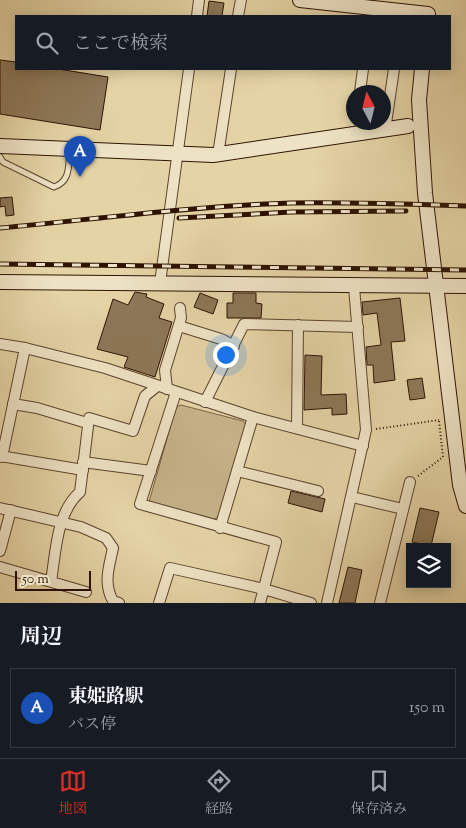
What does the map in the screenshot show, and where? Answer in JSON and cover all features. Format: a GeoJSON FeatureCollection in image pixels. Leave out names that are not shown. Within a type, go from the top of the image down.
{"type":"FeatureCollection","features":[{"type":"Feature","properties":{"kind":"street"},"geometry":{"type":"LineString","coordinates":[[197,15],[199,0]]}},
{"type":"Feature","properties":{"kind":"street"},"geometry":{"type":"LineString","coordinates":[[238,15],[241,0]]}},
{"type":"Feature","properties":{"kind":"street"},"geometry":{"type":"LineString","coordinates":[[300,0],[353,4],[371,13],[428,15],[430,0]]}},
{"type":"Feature","properties":{"kind":"street"},"geometry":{"type":"LineString","coordinates":[[160,283],[190,70]]}},
{"type":"Feature","properties":{"kind":"street"},"geometry":{"type":"LineString","coordinates":[[218,154],[231,70]]}},
{"type":"Feature","properties":{"kind":"street"},"geometry":{"type":"LineString","coordinates":[[361,85],[363,70]]}},
{"type":"Feature","properties":{"kind":"street"},"geometry":{"type":"LineString","coordinates":[[391,89],[394,70]]}},
{"type":"Feature","properties":{"kind":"street"},"geometry":{"type":"LineString","coordinates":[[422,70],[419,100],[425,193],[466,506]]}},
{"type":"Feature","properties":{"kind":"street"},"geometry":{"type":"LineString","coordinates":[[391,129],[408,126]]}},
{"type":"Feature","properties":{"kind":"street"},"geometry":{"type":"LineString","coordinates":[[0,146],[177,154],[218,154],[346,130]]}},
{"type":"Feature","properties":{"kind":"street"},"geometry":{"type":"LineString","coordinates":[[0,282],[354,287],[466,286]]}},
{"type":"Feature","properties":{"kind":"street"},"geometry":{"type":"LineString","coordinates":[[327,603],[366,430],[354,287]]}},
{"type":"Feature","properties":{"kind":"street"},"geometry":{"type":"LineString","coordinates":[[180,308],[178,326],[165,370],[166,389],[151,471],[140,504],[220,528],[276,542],[260,603]]}},
{"type":"Feature","properties":{"kind":"street"},"geometry":{"type":"LineString","coordinates":[[206,402],[244,324],[358,326]]}},
{"type":"Feature","properties":{"kind":"street"},"geometry":{"type":"LineString","coordinates":[[178,326],[221,339],[234,346]]}},
{"type":"Feature","properties":{"kind":"street"},"geometry":{"type":"LineString","coordinates":[[297,428],[298,326]]}},
{"type":"Feature","properties":{"kind":"street"},"geometry":{"type":"LineString","coordinates":[[0,344],[25,348],[105,368],[253,417],[363,446]]}},
{"type":"Feature","properties":{"kind":"street"},"geometry":{"type":"LineString","coordinates":[[25,348],[1,456],[83,466],[151,471]]}},
{"type":"Feature","properties":{"kind":"street"},"geometry":{"type":"LineString","coordinates":[[51,581],[60,526],[72,499],[80,492],[89,418],[134,431],[145,396],[166,389]]}},
{"type":"Feature","properties":{"kind":"street"},"geometry":{"type":"LineString","coordinates":[[13,404],[37,408],[87,423]]}},
{"type":"Feature","properties":{"kind":"street"},"geometry":{"type":"LineString","coordinates":[[220,528],[253,417]]}},
{"type":"Feature","properties":{"kind":"street"},"geometry":{"type":"LineString","coordinates":[[237,471],[318,491]]}},
{"type":"Feature","properties":{"kind":"street"},"geometry":{"type":"LineString","coordinates":[[380,603],[410,482]]}},
{"type":"Feature","properties":{"kind":"street"},"geometry":{"type":"LineString","coordinates":[[352,496],[403,509]]}},
{"type":"Feature","properties":{"kind":"street"},"geometry":{"type":"LineString","coordinates":[[0,508],[80,527],[106,538],[114,548],[106,580],[108,593],[115,602]]}},
{"type":"Feature","properties":{"kind":"street"},"geometry":{"type":"LineString","coordinates":[[0,551],[11,510]]}},
{"type":"Feature","properties":{"kind":"street"},"geometry":{"type":"LineString","coordinates":[[0,567],[86,592]]}},
{"type":"Feature","properties":{"kind":"street"},"geometry":{"type":"LineString","coordinates":[[159,603],[170,568],[264,589],[310,603]]}},
{"type":"Feature","properties":{"kind":"lane"},"geometry":{"type":"LineString","coordinates":[[0,157],[3,162],[54,187],[63,184],[66,179],[70,149]]}},
{"type":"Feature","properties":{"kind":"path"},"geometry":{"type":"LineString","coordinates":[[366,430],[439,420],[443,457],[410,482]]}},
{"type":"Feature","properties":{"kind":"shaded area"},"geometry":{"type":"Polygon","coordinates":[[[181,405],[243,421],[246,425],[220,515],[215,519],[149,502],[176,407],[181,405]]]}},
{"type":"Feature","properties":{"kind":"building"},"geometry":{"type":"Polygon","coordinates":[[[209,1],[224,3],[222,15],[207,15],[209,1]]]}},
{"type":"Feature","properties":{"kind":"building"},"geometry":{"type":"Polygon","coordinates":[[[0,60],[15,62],[15,70],[64,70],[108,77],[100,130],[0,114],[0,60]]]}},
{"type":"Feature","properties":{"kind":"building"},"geometry":{"type":"Polygon","coordinates":[[[12,197],[14,215],[6,216],[5,206],[0,207],[0,198],[12,197]]]}},
{"type":"Feature","properties":{"kind":"building"},"geometry":{"type":"Polygon","coordinates":[[[135,292],[147,294],[146,297],[164,304],[159,318],[172,322],[155,377],[124,367],[128,357],[97,349],[113,299],[128,305],[135,292]]]}},
{"type":"Feature","properties":{"kind":"building"},"geometry":{"type":"Polygon","coordinates":[[[200,293],[218,300],[213,314],[194,307],[200,293]]]}},
{"type":"Feature","properties":{"kind":"building"},"geometry":{"type":"Polygon","coordinates":[[[233,293],[256,293],[256,303],[262,304],[261,318],[227,318],[227,303],[233,303],[233,293]]]}},
{"type":"Feature","properties":{"kind":"building"},"geometry":{"type":"Polygon","coordinates":[[[400,298],[405,341],[391,342],[395,380],[374,383],[373,365],[367,365],[366,347],[381,345],[377,313],[363,315],[362,302],[400,298]]]}},
{"type":"Feature","properties":{"kind":"building"},"geometry":{"type":"Polygon","coordinates":[[[305,355],[322,356],[321,395],[346,394],[347,414],[332,415],[332,408],[304,410],[305,355]]]}},
{"type":"Feature","properties":{"kind":"building"},"geometry":{"type":"Polygon","coordinates":[[[422,378],[425,398],[410,400],[407,380],[422,378]]]}},
{"type":"Feature","properties":{"kind":"building"},"geometry":{"type":"Polygon","coordinates":[[[291,491],[325,499],[322,512],[288,503],[291,491]]]}},
{"type":"Feature","properties":{"kind":"building"},"geometry":{"type":"Polygon","coordinates":[[[420,508],[439,512],[432,543],[412,542],[420,508]]]}},
{"type":"Feature","properties":{"kind":"building"},"geometry":{"type":"Polygon","coordinates":[[[348,567],[362,570],[355,603],[339,603],[348,567]]]}},
{"type":"Feature","properties":{"kind":"railway"},"geometry":{"type":"LineString","coordinates":[[0,228],[182,210],[291,203],[466,206]]}},
{"type":"Feature","properties":{"kind":"railway"},"geometry":{"type":"LineString","coordinates":[[179,218],[292,212],[406,211]]}},
{"type":"Feature","properties":{"kind":"railway"},"geometry":{"type":"LineString","coordinates":[[0,264],[466,270]]}},
{"type":"Feature","properties":{"kind":"place","name":"東姫路駅"},"geometry":{"type":"Point","coordinates":[80,177]}}]}
